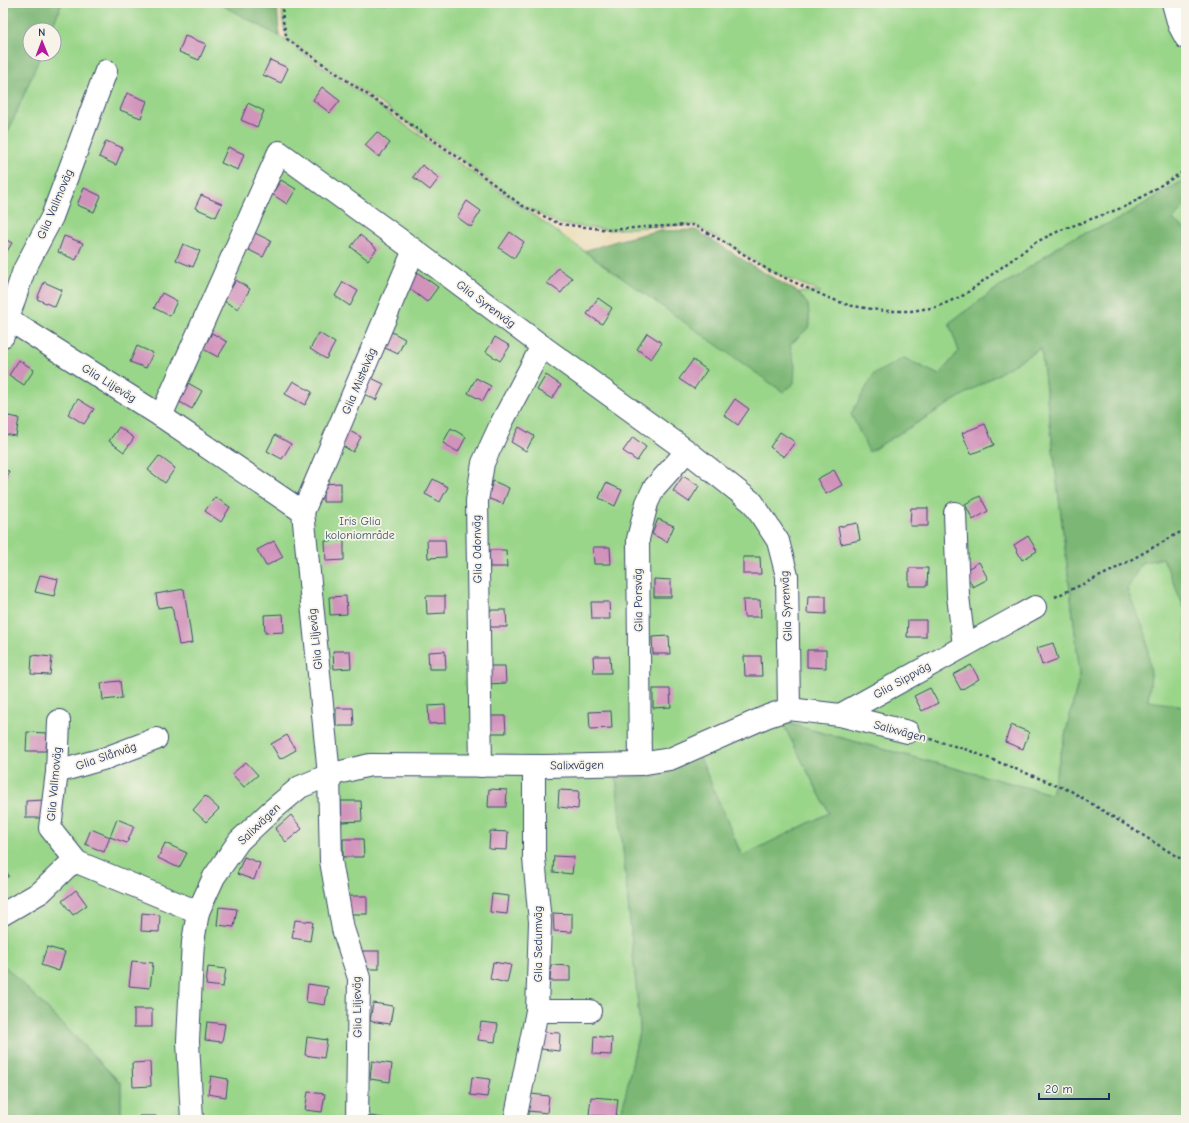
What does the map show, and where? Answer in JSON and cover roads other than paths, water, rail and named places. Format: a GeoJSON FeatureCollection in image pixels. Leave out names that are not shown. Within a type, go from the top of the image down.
{"type":"FeatureCollection","features":[{"type":"Feature","properties":{"kind":"street"},"geometry":{"type":"LineString","coordinates":[[1173,3],[1179,25],[1186,38]]}},
{"type":"Feature","properties":{"kind":"street","name":"Glia Vallmoväg"},"geometry":{"type":"LineString","coordinates":[[5,324],[24,270],[52,217],[106,71]]}},
{"type":"Feature","properties":{"kind":"street","name":"Glia Syrenväg"},"geometry":{"type":"LineString","coordinates":[[161,416],[280,152],[542,346],[687,451],[753,503],[778,542],[787,576],[789,709]]}},
{"type":"Feature","properties":{"kind":"street","name":"Glia Mistelväg"},"geometry":{"type":"LineString","coordinates":[[303,512],[414,250]]}},
{"type":"Feature","properties":{"kind":"street","name":"Glia Liljeväg"},"geometry":{"type":"LineString","coordinates":[[5,324],[161,416],[303,512],[329,775],[331,861],[342,929],[359,978],[357,1120]]}},
{"type":"Feature","properties":{"kind":"street","name":"Glia Odonväg"},"geometry":{"type":"LineString","coordinates":[[481,766],[477,501],[483,463],[542,346]]}},
{"type":"Feature","properties":{"kind":"street","name":"Glia Porsväg"},"geometry":{"type":"LineString","coordinates":[[640,764],[638,539],[647,503],[654,488],[687,451]]}},
{"type":"Feature","properties":{"kind":"street"},"geometry":{"type":"LineString","coordinates":[[955,513],[958,596],[964,646]]}},
{"type":"Feature","properties":{"kind":"street","name":"Glia Sippväg"},"geometry":{"type":"LineString","coordinates":[[840,715],[1035,607]]}},
{"type":"Feature","properties":{"kind":"street","name":"Salixvägen"},"geometry":{"type":"LineString","coordinates":[[192,1120],[188,1041],[192,964],[198,912],[214,877],[239,841],[300,787],[329,775],[370,765],[534,766],[640,764],[670,759],[768,716],[789,709],[840,715],[908,732]]}},
{"type":"Feature","properties":{"kind":"street","name":"Glia Vallmoväg"},"geometry":{"type":"LineString","coordinates":[[59,721],[57,772],[50,828],[77,862],[198,912]]}},
{"type":"Feature","properties":{"kind":"street","name":"Glia Slånväg"},"geometry":{"type":"LineString","coordinates":[[57,772],[106,758],[156,739]]}},
{"type":"Feature","properties":{"kind":"street","name":"Glia Sedumväg"},"geometry":{"type":"LineString","coordinates":[[515,1120],[537,1011],[540,922],[534,858],[534,766]]}},
{"type":"Feature","properties":{"kind":"street"},"geometry":{"type":"LineString","coordinates":[[3,914],[42,892],[68,866],[77,862]]}},
{"type":"Feature","properties":{"kind":"street"},"geometry":{"type":"LineString","coordinates":[[537,1011],[590,1012]]}},
{"type":"Feature","properties":{"kind":"park label","name":"Iris Glia koloniområde"},"geometry":{"type":"Point","coordinates":[360,528]}}]}
